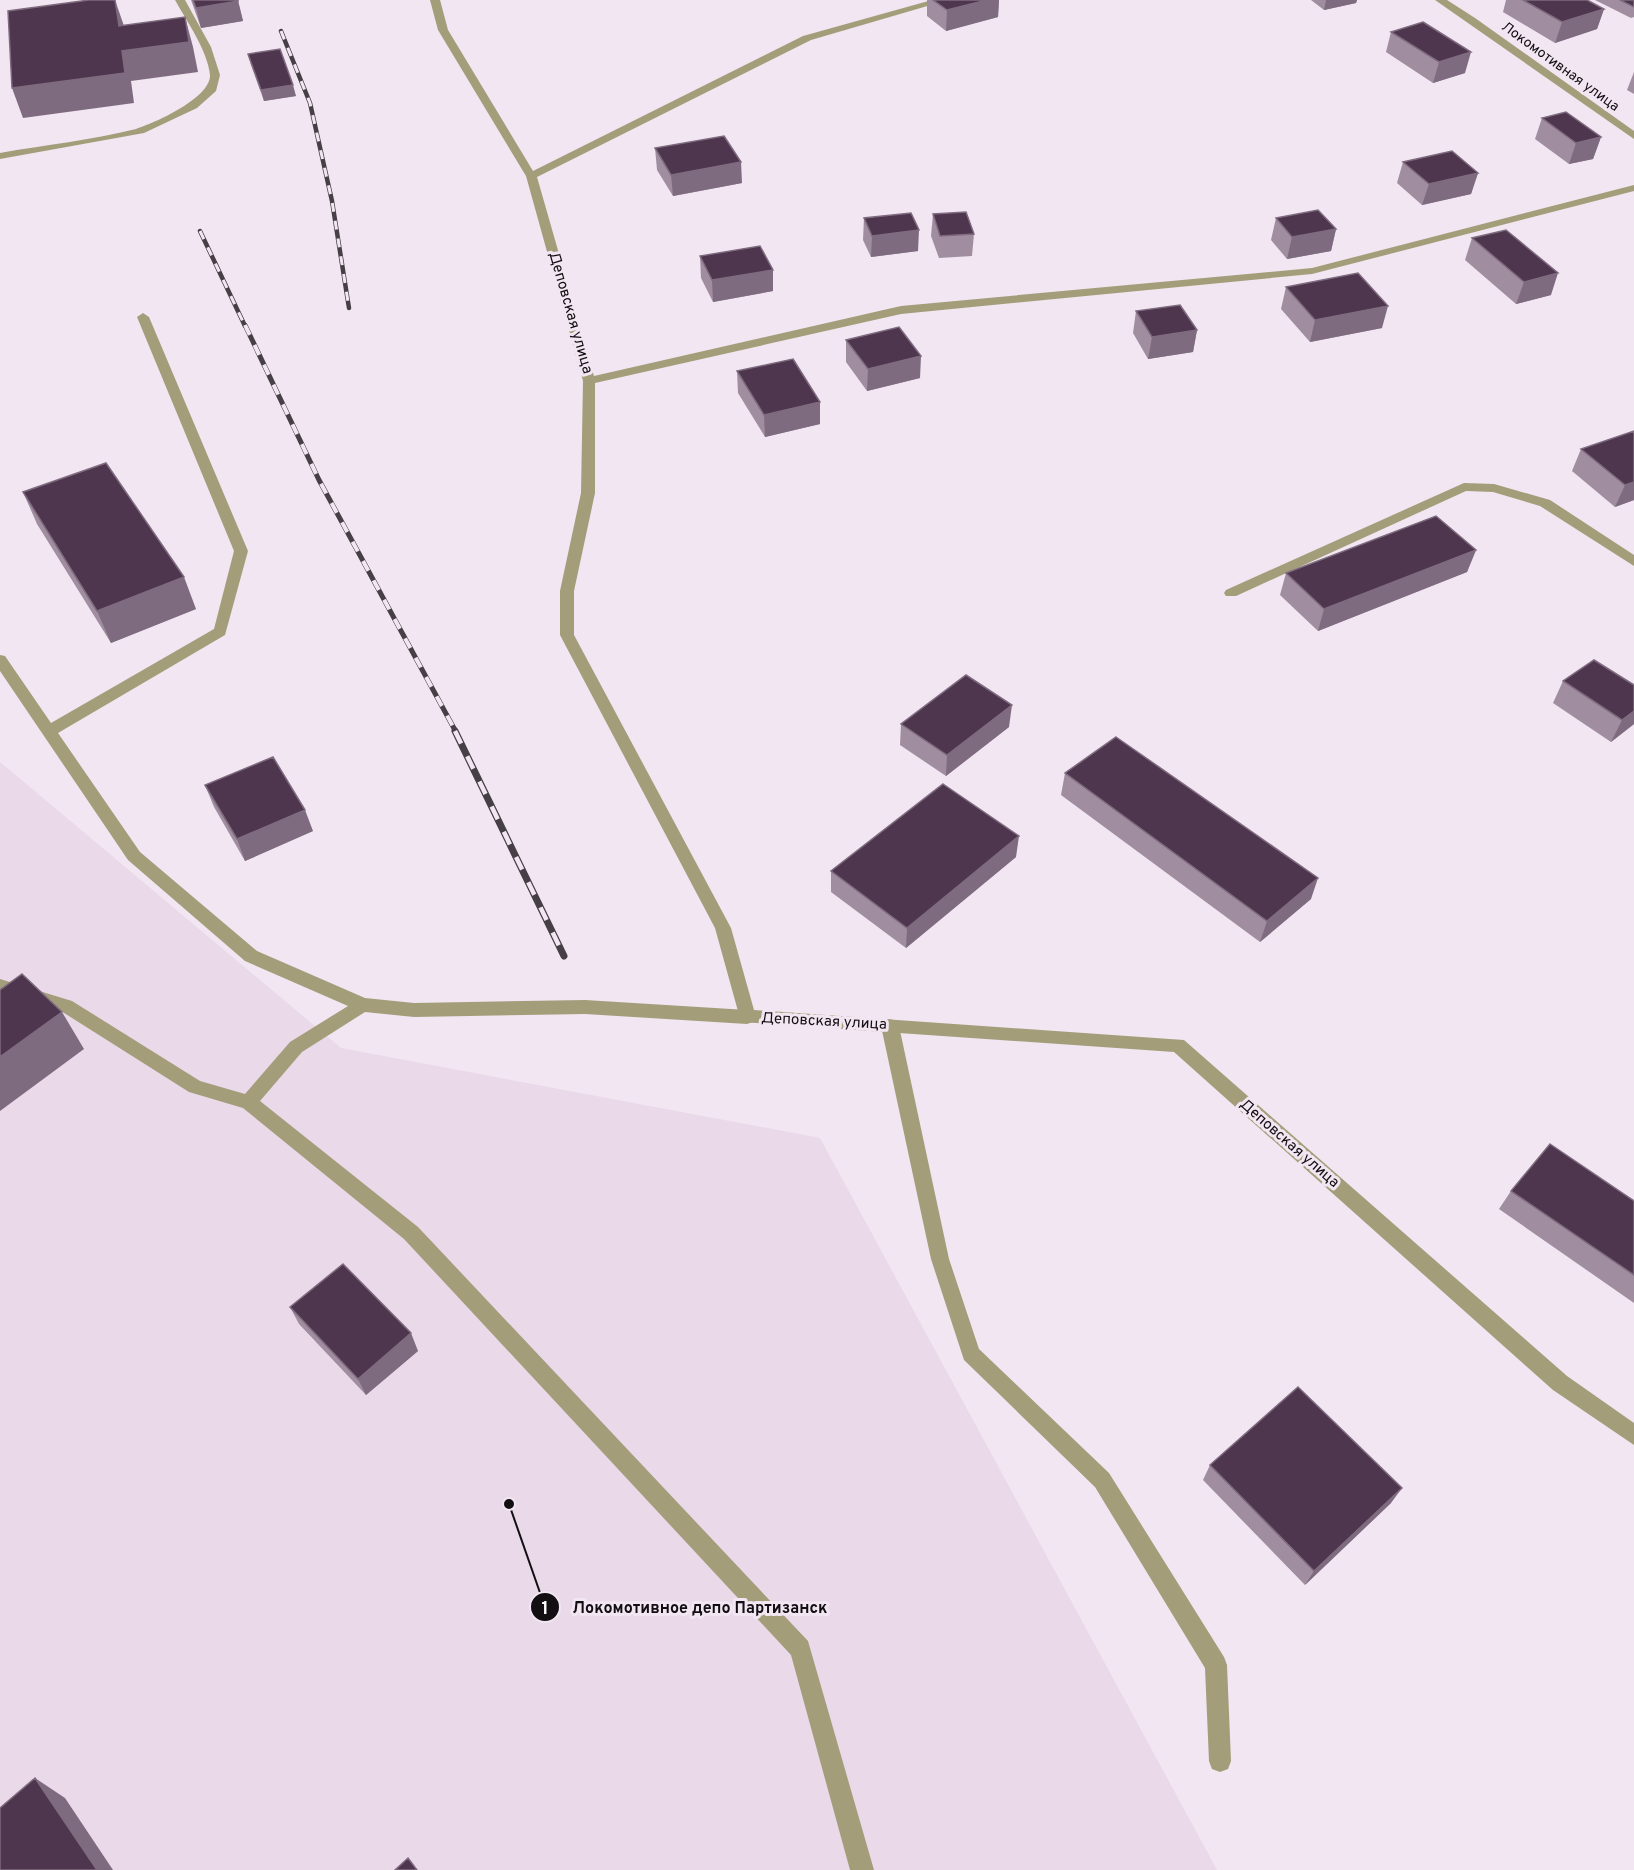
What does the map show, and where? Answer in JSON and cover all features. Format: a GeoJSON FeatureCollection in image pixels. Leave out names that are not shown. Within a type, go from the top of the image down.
{"type":"FeatureCollection","features":[{"type":"Feature","properties":{"kind":"street"},"geometry":{"type":"LineString","coordinates":[[0,156],[140,131],[193,106],[212,89],[215,75],[206,47],[180,0]]}},
{"type":"Feature","properties":{"kind":"street","name":"Деповская улица"},"geometry":{"type":"LineString","coordinates":[[435,0],[443,30],[531,176],[589,381],[588,493],[567,591],[567,634],[723,928],[747,1017],[1178,1045],[1560,1383],[1634,1435]]}},
{"type":"Feature","properties":{"kind":"street"},"geometry":{"type":"LineString","coordinates":[[531,176],[807,38],[943,0]]}},
{"type":"Feature","properties":{"kind":"street","name":"Локомотивная улица"},"geometry":{"type":"LineString","coordinates":[[1440,0],[1472,20],[1634,136]]}},
{"type":"Feature","properties":{"kind":"street"},"geometry":{"type":"LineString","coordinates":[[589,381],[901,310],[1312,271],[1634,188]]}},
{"type":"Feature","properties":{"kind":"street"},"geometry":{"type":"LineString","coordinates":[[50,731],[220,632],[241,551],[143,317]]}},
{"type":"Feature","properties":{"kind":"street"},"geometry":{"type":"LineString","coordinates":[[1231,593],[1464,487],[1494,488],[1545,503],[1634,561]]}},
{"type":"Feature","properties":{"kind":"street"},"geometry":{"type":"LineString","coordinates":[[0,660],[134,856],[251,956],[363,1005],[414,1010],[585,1007],[747,1017]]}},
{"type":"Feature","properties":{"kind":"street"},"geometry":{"type":"LineString","coordinates":[[0,986],[66,1006],[195,1087],[248,1102],[411,1233],[800,1649],[862,1870]]}},
{"type":"Feature","properties":{"kind":"street"},"geometry":{"type":"LineString","coordinates":[[248,1102],[296,1047],[363,1005]]}},
{"type":"Feature","properties":{"kind":"street"},"geometry":{"type":"LineString","coordinates":[[890,1026],[940,1259],[971,1354],[1102,1480],[1216,1665],[1221,1761]]}},
{"type":"Feature","properties":{"kind":"shaded area"},"geometry":{"type":"Polygon","coordinates":[[[0,762],[341,1048],[820,1138],[1217,1870],[0,1870],[0,762]]]}},
{"type":"Feature","properties":{"kind":"building"},"geometry":{"type":"Polygon","coordinates":[[[89,0],[115,0],[119,26],[185,17],[189,42],[122,51],[125,73],[12,88],[8,11],[89,0]]]}},
{"type":"Feature","properties":{"kind":"building"},"geometry":{"type":"Polygon","coordinates":[[[193,0],[238,0],[238,1],[196,8],[193,0]]]}},
{"type":"Feature","properties":{"kind":"building"},"geometry":{"type":"Polygon","coordinates":[[[933,0],[987,0],[947,10],[933,0]]]}},
{"type":"Feature","properties":{"kind":"building"},"geometry":{"type":"Polygon","coordinates":[[[1523,0],[1587,0],[1604,9],[1562,22],[1523,0]]]}},
{"type":"Feature","properties":{"kind":"building"},"geometry":{"type":"Polygon","coordinates":[[[1620,0],[1634,0],[1634,7],[1620,0]]]}},
{"type":"Feature","properties":{"kind":"building"},"geometry":{"type":"Polygon","coordinates":[[[1423,22],[1471,52],[1439,62],[1391,32],[1423,22]]]}},
{"type":"Feature","properties":{"kind":"building"},"geometry":{"type":"Polygon","coordinates":[[[280,49],[293,85],[261,90],[248,54],[280,49]]]}},
{"type":"Feature","properties":{"kind":"building"},"geometry":{"type":"Polygon","coordinates":[[[1566,112],[1601,137],[1576,143],[1542,118],[1566,112]]]}},
{"type":"Feature","properties":{"kind":"building"},"geometry":{"type":"Polygon","coordinates":[[[724,136],[741,162],[671,175],[655,148],[724,136]]]}},
{"type":"Feature","properties":{"kind":"building"},"geometry":{"type":"Polygon","coordinates":[[[1452,151],[1478,173],[1429,184],[1403,162],[1452,151]]]}},
{"type":"Feature","properties":{"kind":"building"},"geometry":{"type":"Polygon","coordinates":[[[1318,210],[1336,229],[1292,237],[1276,218],[1318,210]]]}},
{"type":"Feature","properties":{"kind":"building"},"geometry":{"type":"Polygon","coordinates":[[[966,212],[974,234],[940,236],[933,214],[966,212]]]}},
{"type":"Feature","properties":{"kind":"building"},"geometry":{"type":"Polygon","coordinates":[[[911,213],[919,230],[872,236],[864,218],[911,213]]]}},
{"type":"Feature","properties":{"kind":"building"},"geometry":{"type":"Polygon","coordinates":[[[1506,230],[1558,273],[1524,282],[1472,238],[1506,230]]]}},
{"type":"Feature","properties":{"kind":"building"},"geometry":{"type":"Polygon","coordinates":[[[760,246],[773,270],[712,280],[700,256],[760,246]]]}},
{"type":"Feature","properties":{"kind":"building"},"geometry":{"type":"Polygon","coordinates":[[[1358,273],[1388,306],[1315,320],[1286,287],[1358,273]]]}},
{"type":"Feature","properties":{"kind":"building"},"geometry":{"type":"Polygon","coordinates":[[[1180,305],[1197,330],[1152,337],[1136,311],[1180,305]]]}},
{"type":"Feature","properties":{"kind":"building"},"geometry":{"type":"Polygon","coordinates":[[[899,327],[921,356],[868,369],[846,340],[899,327]]]}},
{"type":"Feature","properties":{"kind":"building"},"geometry":{"type":"Polygon","coordinates":[[[793,359],[820,402],[764,415],[737,371],[793,359]]]}},
{"type":"Feature","properties":{"kind":"building"},"geometry":{"type":"Polygon","coordinates":[[[1634,431],[1634,482],[1625,485],[1581,449],[1634,431]]]}},
{"type":"Feature","properties":{"kind":"building"},"geometry":{"type":"Polygon","coordinates":[[[106,463],[184,577],[97,611],[23,492],[106,463]]]}},
{"type":"Feature","properties":{"kind":"building"},"geometry":{"type":"Polygon","coordinates":[[[1436,516],[1476,550],[1324,609],[1286,573],[1436,516]]]}},
{"type":"Feature","properties":{"kind":"building"},"geometry":{"type":"Polygon","coordinates":[[[1594,660],[1634,685],[1634,711],[1622,720],[1563,681],[1594,660]]]}},
{"type":"Feature","properties":{"kind":"building"},"geometry":{"type":"Polygon","coordinates":[[[966,675],[1012,705],[947,755],[901,724],[966,675]]]}},
{"type":"Feature","properties":{"kind":"building"},"geometry":{"type":"Polygon","coordinates":[[[1116,737],[1318,878],[1267,921],[1065,773],[1116,737]]]}},
{"type":"Feature","properties":{"kind":"building"},"geometry":{"type":"Polygon","coordinates":[[[273,757],[305,810],[237,839],[205,785],[273,757]]]}},
{"type":"Feature","properties":{"kind":"building"},"geometry":{"type":"Polygon","coordinates":[[[943,784],[1019,836],[907,928],[831,871],[943,784]]]}},
{"type":"Feature","properties":{"kind":"building"},"geometry":{"type":"Polygon","coordinates":[[[22,974],[62,1012],[0,1057],[0,990],[22,974]]]}},
{"type":"Feature","properties":{"kind":"building"},"geometry":{"type":"Polygon","coordinates":[[[1550,1144],[1634,1201],[1634,1275],[1511,1191],[1550,1144]]]}},
{"type":"Feature","properties":{"kind":"building"},"geometry":{"type":"Polygon","coordinates":[[[343,1264],[411,1333],[358,1379],[290,1307],[343,1264]]]}},
{"type":"Feature","properties":{"kind":"building"},"geometry":{"type":"Polygon","coordinates":[[[1298,1387],[1402,1488],[1314,1571],[1210,1465],[1298,1387]]]}},
{"type":"Feature","properties":{"kind":"building"},"geometry":{"type":"Polygon","coordinates":[[[35,1778],[97,1870],[0,1870],[0,1808],[35,1778]]]}},
{"type":"Feature","properties":{"kind":"building"},"geometry":{"type":"Polygon","coordinates":[[[408,1858],[417,1870],[395,1870],[408,1858]]]}},
{"type":"Feature","properties":{"kind":"railway"},"geometry":{"type":"LineString","coordinates":[[281,31],[310,103],[332,201],[349,308]]}},
{"type":"Feature","properties":{"kind":"railway"},"geometry":{"type":"LineString","coordinates":[[200,231],[245,326]]}},
{"type":"Feature","properties":{"kind":"railway"},"geometry":{"type":"LineString","coordinates":[[245,325],[319,480],[456,732]]}},
{"type":"Feature","properties":{"kind":"railway"},"geometry":{"type":"LineString","coordinates":[[455,731],[564,956]]}},
{"type":"Feature","properties":{"kind":"place","name":"Локомотивное депо Партизанск"},"geometry":{"type":"Point","coordinates":[509,1504]}}]}
